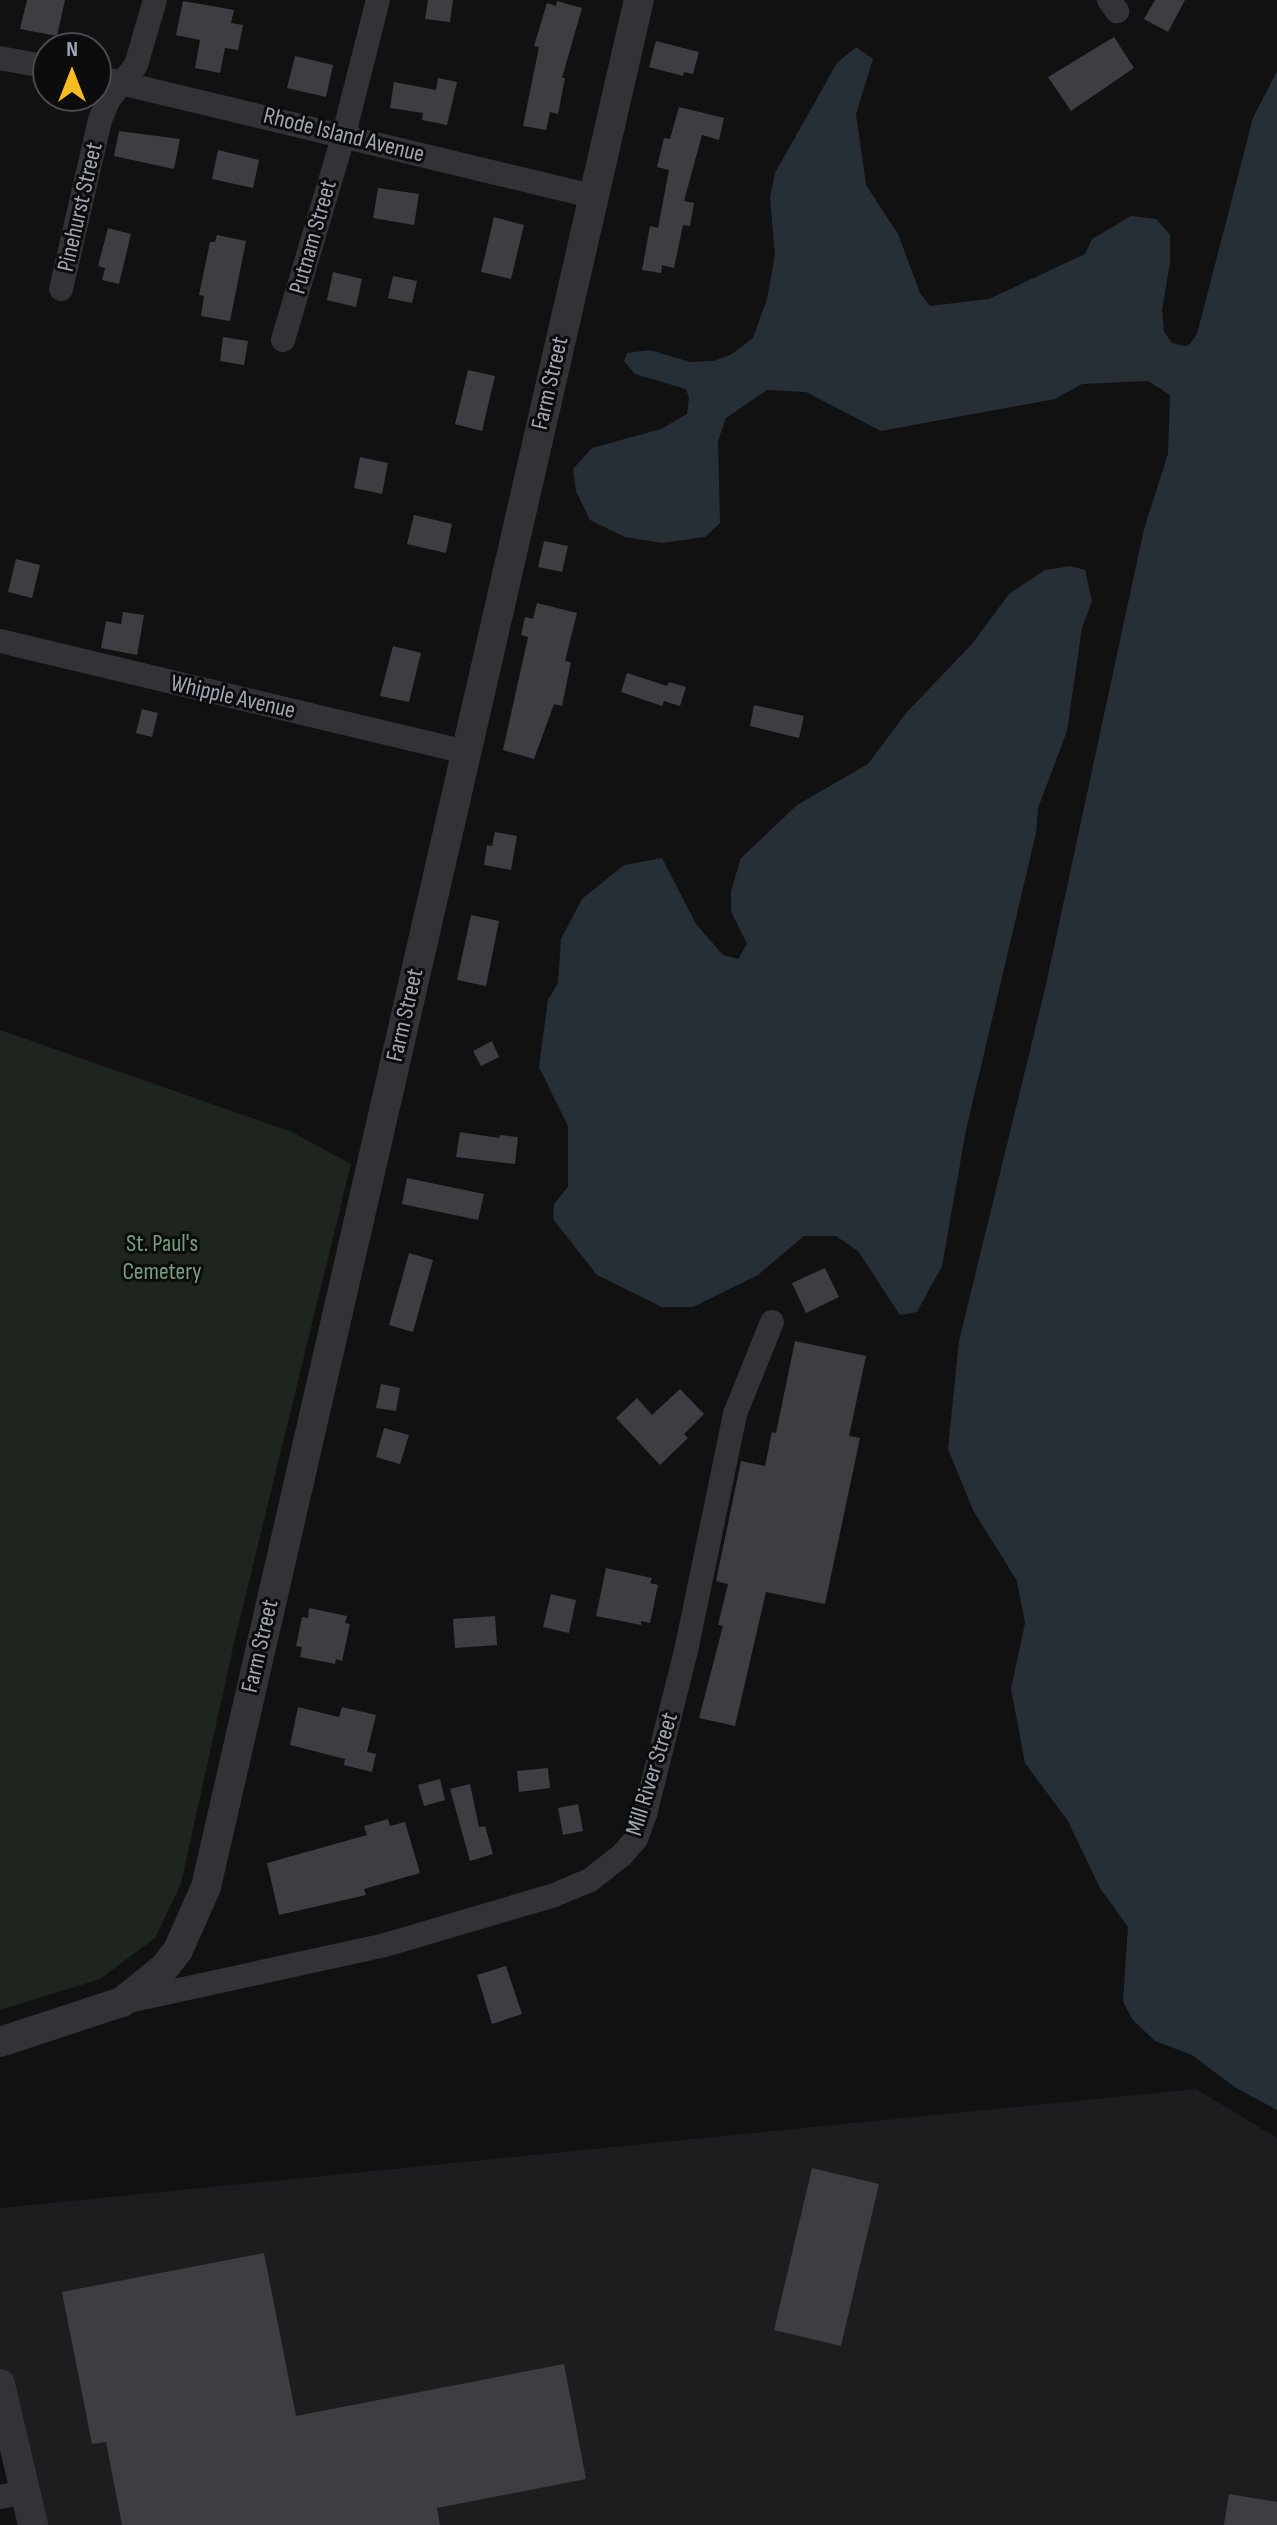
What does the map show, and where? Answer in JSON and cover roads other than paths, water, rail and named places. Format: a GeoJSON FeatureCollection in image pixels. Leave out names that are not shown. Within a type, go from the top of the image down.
{"type":"FeatureCollection","features":[{"type":"Feature","properties":{"kind":"street","name":"Pinehurst Street"},"geometry":{"type":"LineString","coordinates":[[61,289],[100,120],[120,82],[136,65],[155,0]]}},
{"type":"Feature","properties":{"kind":"street","name":"Putnam Street"},"geometry":{"type":"LineString","coordinates":[[283,340],[344,134],[378,0]]}},
{"type":"Feature","properties":{"kind":"street","name":"Farm Street"},"geometry":{"type":"LineString","coordinates":[[122,2002],[164,1968],[178,1950],[206,1887],[639,0]]}},
{"type":"Feature","properties":{"kind":"street"},"geometry":{"type":"LineString","coordinates":[[0,58],[32,64]]}},
{"type":"Feature","properties":{"kind":"street","name":"Rhode Island Avenue"},"geometry":{"type":"LineString","coordinates":[[112,80],[592,196]]}},
{"type":"Feature","properties":{"kind":"street","name":"Whipple Avenue"},"geometry":{"type":"LineString","coordinates":[[0,641],[466,752]]}},
{"type":"Feature","properties":{"kind":"street","name":"Mill River Street"},"geometry":{"type":"LineString","coordinates":[[122,2002],[385,1945],[552,1896],[590,1880],[621,1856],[636,1839],[662,1750],[735,1414],[772,1322]]}},
{"type":"Feature","properties":{"kind":"street"},"geometry":{"type":"LineString","coordinates":[[0,2042],[122,2002]]}},
{"type":"Feature","properties":{"kind":"street"},"geometry":{"type":"LineString","coordinates":[[0,2384],[13,2494],[33,2525]]}},
{"type":"Feature","properties":{"kind":"park label","name":"St. Paul's Cemetery"},"geometry":{"type":"Point","coordinates":[162,1258]}}]}
